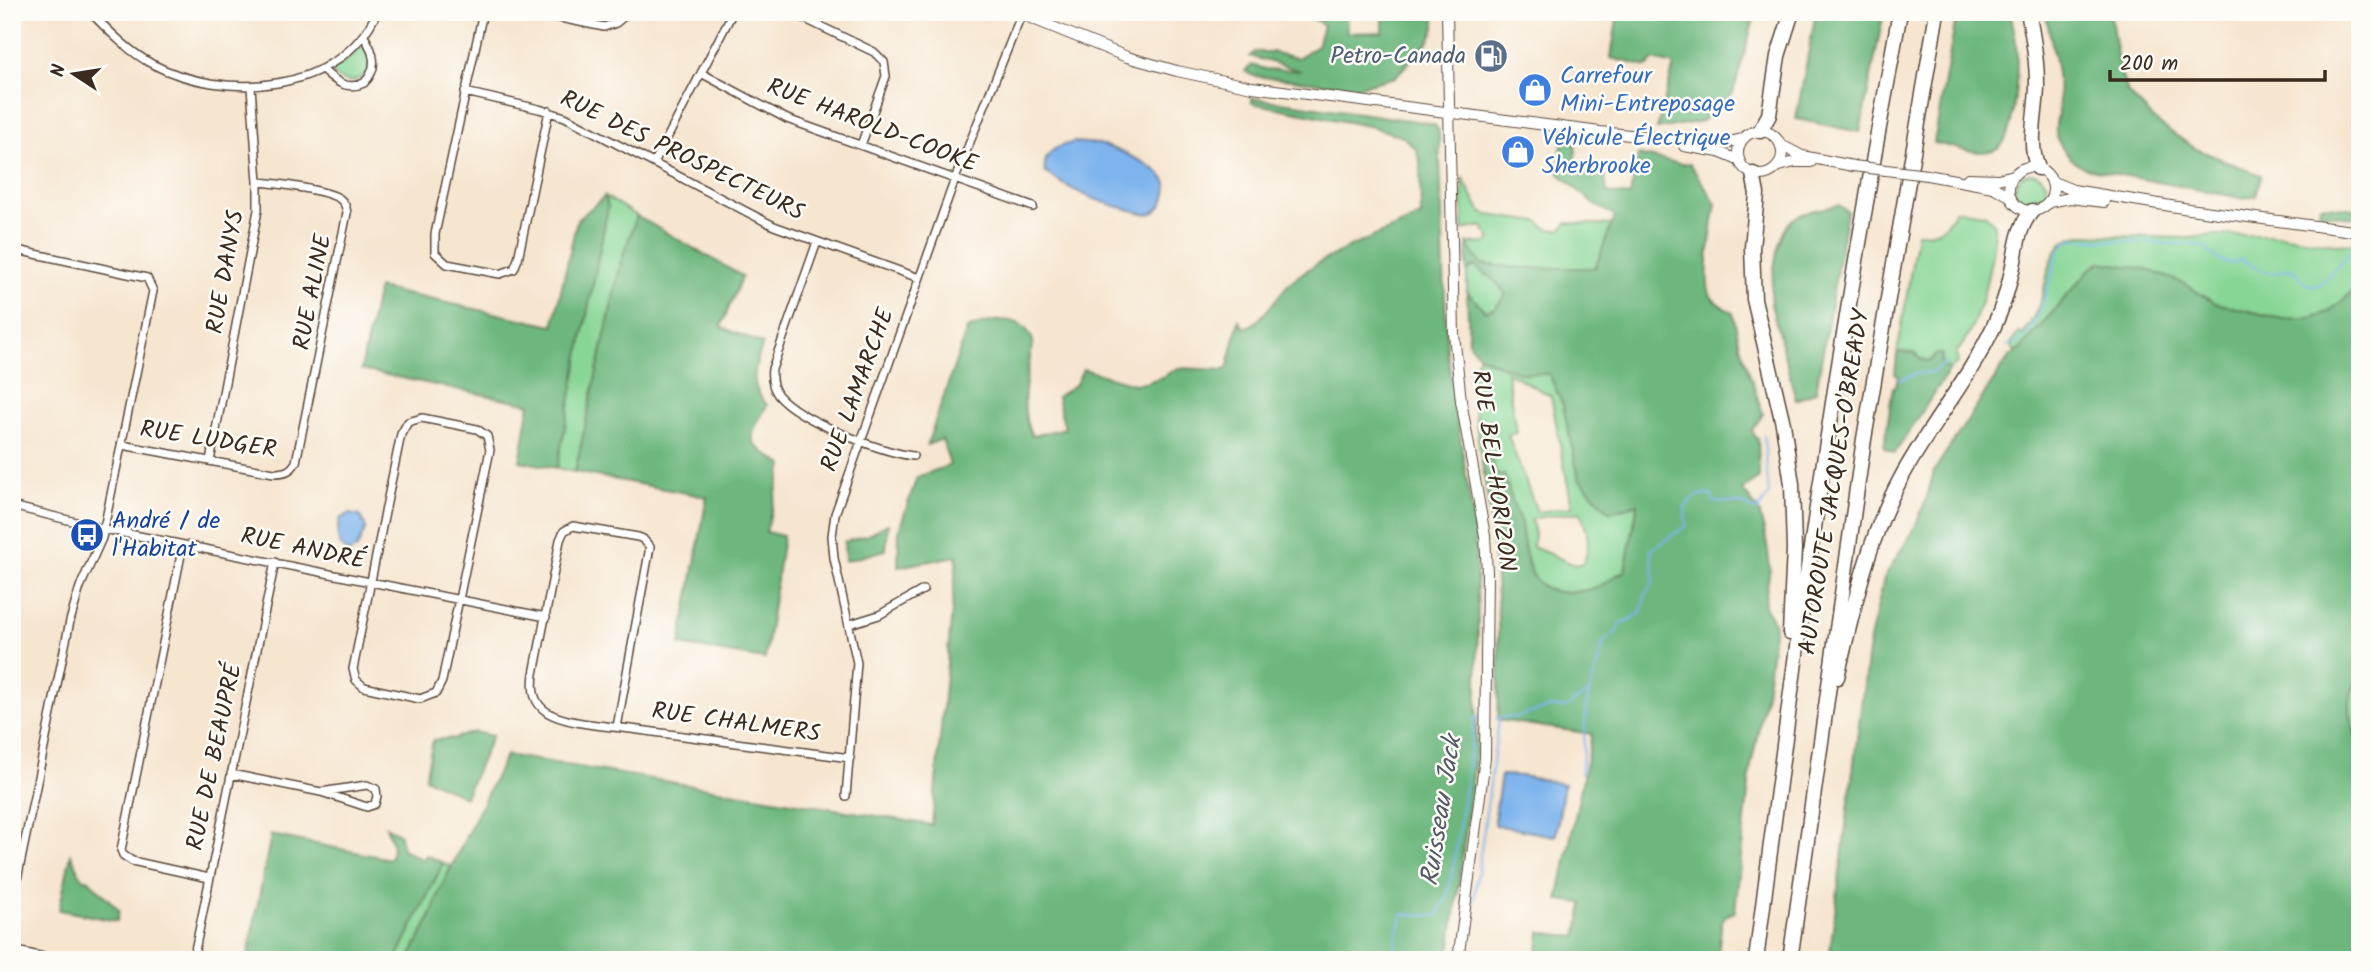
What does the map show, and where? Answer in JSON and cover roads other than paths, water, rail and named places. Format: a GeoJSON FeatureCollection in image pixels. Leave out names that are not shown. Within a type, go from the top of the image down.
{"type":"FeatureCollection","features":[{"type":"Feature","properties":{"kind":"highway"},"geometry":{"type":"LineString","coordinates":[[1760,131],[1768,117],[1778,56],[1792,12]]}},
{"type":"Feature","properties":{"kind":"highway","name":"AUTOROUTE JACQUES-O'BREADY"},"geometry":{"type":"LineString","coordinates":[[1756,960],[1786,726],[1843,337],[1900,12]]}},
{"type":"Feature","properties":{"kind":"highway","name":"AUTOROUTE JACQUES-O'BREADY"},"geometry":{"type":"LineString","coordinates":[[1790,960],[1870,401],[1937,12]]}},
{"type":"Feature","properties":{"kind":"highway"},"geometry":{"type":"LineString","coordinates":[[2028,12],[2036,64],[2033,146],[2038,168]]}},
{"type":"Feature","properties":{"kind":"highway"},"geometry":{"type":"LineString","coordinates":[[1752,174],[1757,191],[1752,253],[1754,299],[1784,431],[1793,503],[1793,583],[1786,726]]}},
{"type":"Feature","properties":{"kind":"highway"},"geometry":{"type":"LineString","coordinates":[[1818,756],[1852,613],[1877,529],[1906,468],[1965,378],[1990,334],[2006,293],[2023,223],[2032,211]]}},
{"type":"Feature","properties":{"kind":"street"},"geometry":{"type":"LineString","coordinates":[[90,12],[128,48],[155,65],[213,83],[251,87],[303,76],[322,69],[342,57],[364,36],[377,12]]}},
{"type":"Feature","properties":{"kind":"street"},"geometry":{"type":"LineString","coordinates":[[483,12],[434,242],[438,258],[447,264],[500,274],[514,269],[549,111]]}},
{"type":"Feature","properties":{"kind":"street"},"geometry":{"type":"LineString","coordinates":[[531,12],[604,27],[616,23],[629,12]]}},
{"type":"Feature","properties":{"kind":"street"},"geometry":{"type":"LineString","coordinates":[[654,163],[733,12]]}},
{"type":"Feature","properties":{"kind":"street"},"geometry":{"type":"LineString","coordinates":[[791,12],[878,54],[884,62],[886,76],[862,145]]}},
{"type":"Feature","properties":{"kind":"street","name":"RUE BEL-HORIZON"},"geometry":{"type":"LineString","coordinates":[[1447,12],[1453,301],[1457,363],[1485,536],[1487,573],[1485,758],[1458,960]]}},
{"type":"Feature","properties":{"kind":"street"},"geometry":{"type":"LineString","coordinates":[[1020,13],[1110,51],[1177,71],[1252,87],[1601,132],[1719,144],[1742,139],[1750,133],[1760,131],[1772,134],[1781,145],[1798,155],[1832,163]]}},
{"type":"Feature","properties":{"kind":"street","name":"RUE LAMARCHE"},"geometry":{"type":"LineString","coordinates":[[846,796],[858,675],[856,651],[834,558],[833,525],[838,503],[955,179],[1020,13]]}},
{"type":"Feature","properties":{"kind":"street"},"geometry":{"type":"LineString","coordinates":[[322,69],[341,85],[349,87],[364,83],[373,70],[374,62],[364,36]]}},
{"type":"Feature","properties":{"kind":"street","name":"RUE HAROLD-COOKE"},"geometry":{"type":"LineString","coordinates":[[701,73],[787,119],[1033,207]]}},
{"type":"Feature","properties":{"kind":"street","name":"RUE DANYS"},"geometry":{"type":"LineString","coordinates":[[210,461],[256,229],[258,182],[251,87]]}},
{"type":"Feature","properties":{"kind":"street","name":"RUE DES PROSPECTEURS"},"geometry":{"type":"LineString","coordinates":[[465,92],[549,111],[573,120],[766,222],[919,278]]}},
{"type":"Feature","properties":{"kind":"street"},"geometry":{"type":"LineString","coordinates":[[1601,132],[1716,151],[1738,160]]}},
{"type":"Feature","properties":{"kind":"street"},"geometry":{"type":"LineString","coordinates":[[1742,139],[1737,152],[1738,160],[1744,169],[1752,174],[1766,175],[1779,166],[1797,161],[1950,178],[1993,187],[2010,197],[2018,207],[2032,211],[2049,202],[2054,191],[2048,174],[2038,168],[2026,167],[2014,175],[1996,179],[1950,178]]}},
{"type":"Feature","properties":{"kind":"street"},"geometry":{"type":"LineString","coordinates":[[1779,166],[1781,145]]}},
{"type":"Feature","properties":{"kind":"street"},"geometry":{"type":"LineString","coordinates":[[2010,197],[2010,184],[2014,175]]}},
{"type":"Feature","properties":{"kind":"street","name":"RUE ALINE"},"geometry":{"type":"LineString","coordinates":[[258,182],[328,193],[341,199],[347,213],[299,454],[287,472]]}},
{"type":"Feature","properties":{"kind":"street"},"geometry":{"type":"LineString","coordinates":[[2053,182],[2070,190],[2360,232]]}},
{"type":"Feature","properties":{"kind":"street"},"geometry":{"type":"LineString","coordinates":[[2049,202],[2070,198],[2189,209]]}},
{"type":"Feature","properties":{"kind":"street"},"geometry":{"type":"LineString","coordinates":[[817,242],[772,369],[772,383],[784,401],[823,425],[888,452],[913,456]]}},
{"type":"Feature","properties":{"kind":"street"},"geometry":{"type":"LineString","coordinates":[[12,249],[147,278],[153,291],[104,529],[74,604],[12,904]]}},
{"type":"Feature","properties":{"kind":"street"},"geometry":{"type":"LineString","coordinates":[[422,418],[477,429],[490,443],[440,688],[436,693],[425,698],[364,687],[354,675],[371,583],[401,433],[408,422],[422,418]]}},
{"type":"Feature","properties":{"kind":"street","name":"RUE LUDGER"},"geometry":{"type":"LineString","coordinates":[[122,445],[274,473],[287,472]]}},
{"type":"Feature","properties":{"kind":"street","name":"RUE ANDRÉ"},"geometry":{"type":"LineString","coordinates":[[12,506],[104,529],[546,617]]}},
{"type":"Feature","properties":{"kind":"street","name":"RUE CHALMERS"},"geometry":{"type":"LineString","coordinates":[[617,727],[651,553],[648,542],[638,537],[578,525],[568,528],[560,540],[534,674],[533,692],[541,707],[553,715],[617,727],[850,758]]}},
{"type":"Feature","properties":{"kind":"street"},"geometry":{"type":"LineString","coordinates":[[183,545],[121,850],[127,859],[209,878]]}},
{"type":"Feature","properties":{"kind":"street","name":"RUE DE BEAUPRÉ"},"geometry":{"type":"LineString","coordinates":[[193,960],[275,562]]}},
{"type":"Feature","properties":{"kind":"street"},"geometry":{"type":"LineString","coordinates":[[850,624],[879,615],[923,590]]}},
{"type":"Feature","properties":{"kind":"street"},"geometry":{"type":"LineString","coordinates":[[231,774],[321,792],[367,807],[374,804],[377,796],[374,787],[367,785],[321,792]]}},
{"type":"Feature","properties":{"kind":"street"},"geometry":{"type":"LineString","coordinates":[[12,950],[57,960]]}},
{"type":"Feature","properties":{"kind":"water"},"geometry":{"type":"Polygon","coordinates":[[[1075,142],[1098,144],[1148,165],[1164,178],[1167,184],[1165,198],[1160,207],[1148,214],[1108,204],[1075,191],[1045,172],[1046,159],[1052,151],[1075,142]]]}},
{"type":"Feature","properties":{"kind":"water"},"geometry":{"type":"Polygon","coordinates":[[[349,514],[360,516],[366,528],[357,548],[349,553],[339,543],[338,529],[340,519],[349,514]]]}},
{"type":"Feature","properties":{"kind":"water"},"geometry":{"type":"Polygon","coordinates":[[[1501,775],[1564,784],[1554,836],[1495,825],[1501,775]]]}},
{"type":"Feature","properties":{"kind":"waterway","name":"Ruisseau Jack"},"geometry":{"type":"LineString","coordinates":[[2007,346],[2019,341],[2029,332],[2042,306],[2060,250],[2066,242],[2073,239],[2201,245],[2219,260],[2233,264],[2240,259],[2267,273],[2293,270],[2304,283],[2312,285],[2320,285],[2347,256],[2360,249]]}},
{"type":"Feature","properties":{"kind":"waterway","name":"Ruisseau Jack"},"geometry":{"type":"LineString","coordinates":[[1899,380],[1932,372],[1945,363]]}},
{"type":"Feature","properties":{"kind":"waterway","name":"Ruisseau Jack"},"geometry":{"type":"LineString","coordinates":[[1581,774],[1587,703],[1603,642],[1617,632],[1619,625],[1641,613],[1645,596],[1654,582],[1651,550],[1686,526],[1685,507],[1700,496],[1711,495],[1714,502],[1740,503],[1758,511],[1769,494],[1764,436]]}},
{"type":"Feature","properties":{"kind":"waterway","name":"Ruisseau Jack"},"geometry":{"type":"LineString","coordinates":[[1496,718],[1516,717],[1553,707],[1565,708],[1588,693]]}},
{"type":"Feature","properties":{"kind":"waterway","name":"Ruisseau Jack"},"geometry":{"type":"LineString","coordinates":[[1392,960],[1402,915],[1437,916],[1446,899],[1453,871],[1475,718],[1481,718]]}},
{"type":"Feature","properties":{"kind":"waterway"},"geometry":{"type":"LineString","coordinates":[[1472,916],[1499,718]]}},
{"type":"Feature","properties":{"kind":"place","name":"Petro-Canada"},"geometry":{"type":"Point","coordinates":[1491,56]}},
{"type":"Feature","properties":{"kind":"place","name":"Carrefour Mini-Entreposage"},"geometry":{"type":"Point","coordinates":[1535,90]}},
{"type":"Feature","properties":{"kind":"place","name":"Véhicule Électrique Sherbrooke"},"geometry":{"type":"Point","coordinates":[1518,152]}},
{"type":"Feature","properties":{"kind":"place","name":"André / de l'Habitat"},"geometry":{"type":"Point","coordinates":[87,535]}}]}
